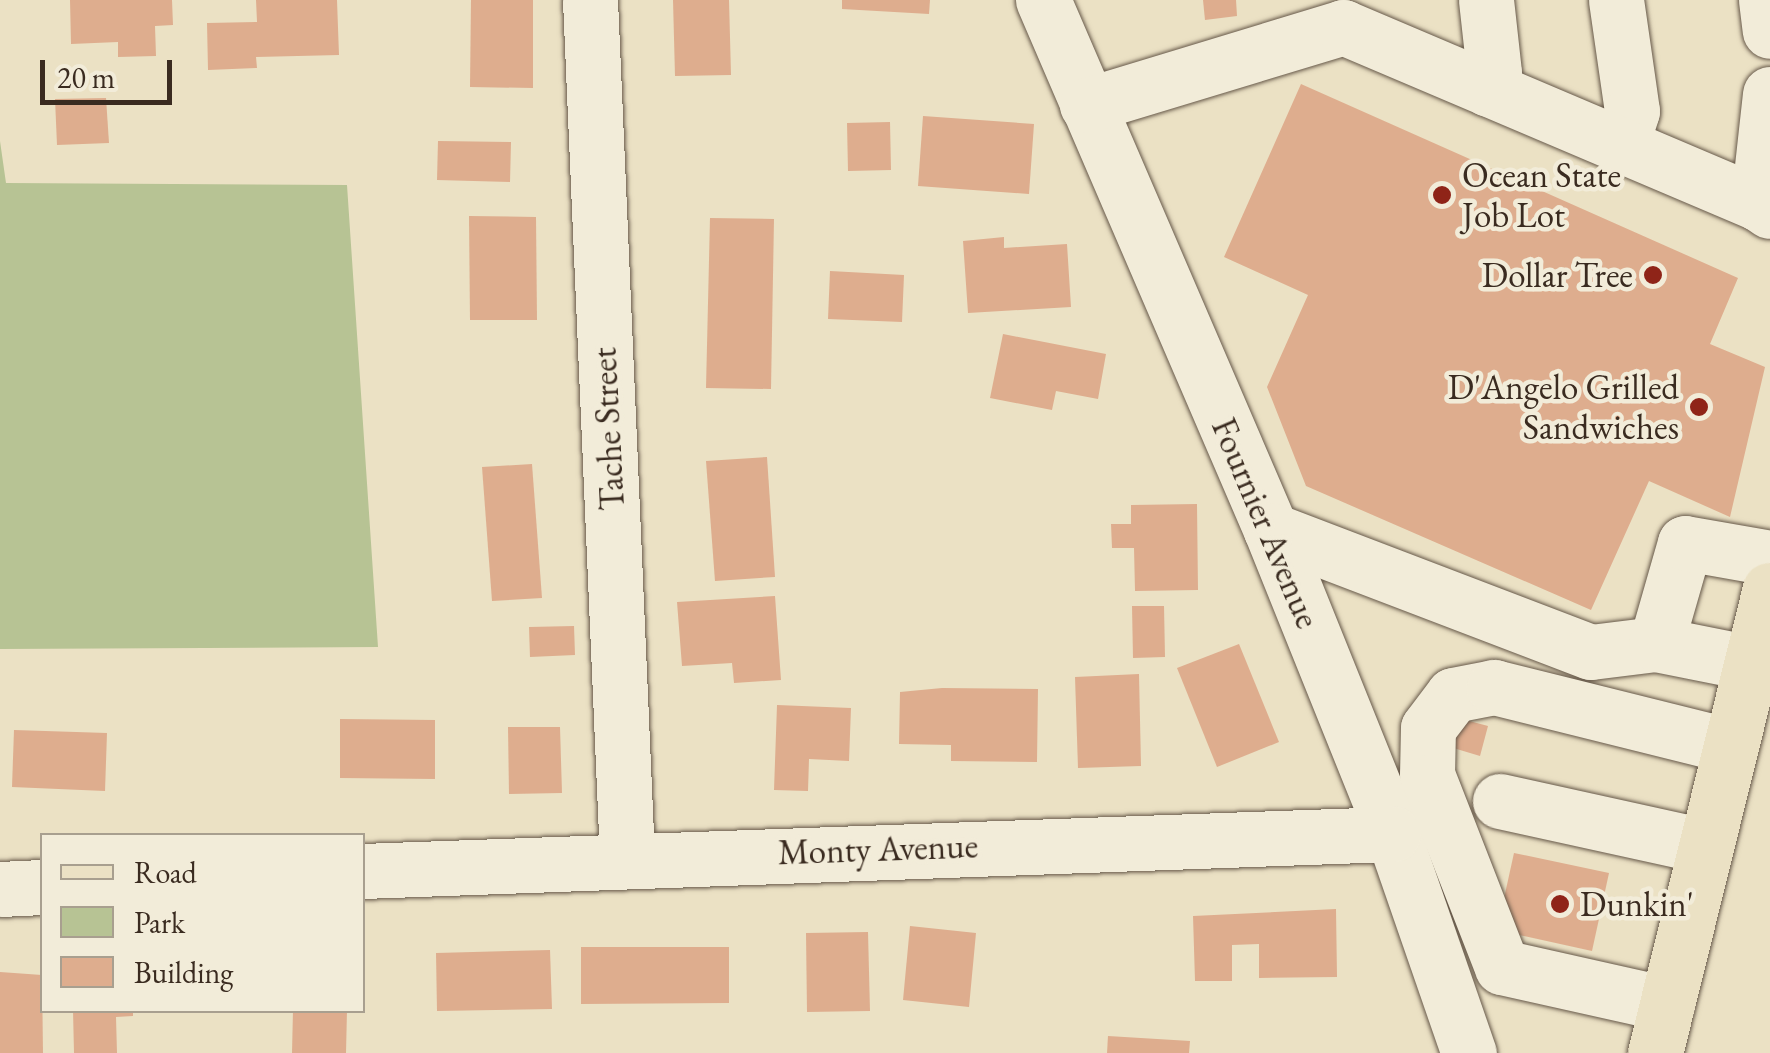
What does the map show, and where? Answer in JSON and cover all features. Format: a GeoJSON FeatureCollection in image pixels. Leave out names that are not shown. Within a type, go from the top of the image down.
{"type":"FeatureCollection","features":[{"type":"Feature","properties":{"kind":"main road"},"geometry":{"type":"LineString","coordinates":[[1661,1028],[1705,846],[1748,707],[1770,590]]}},
{"type":"Feature","properties":{"kind":"street","name":"Tache Street"},"geometry":{"type":"LineString","coordinates":[[590,0],[628,857]]}},
{"type":"Feature","properties":{"kind":"street","name":"Fournier Avenue"},"geometry":{"type":"LineString","coordinates":[[1043,0],[1271,530],[1393,834],[1470,1053]]}},
{"type":"Feature","properties":{"kind":"street"},"geometry":{"type":"LineString","coordinates":[[1486,0],[1494,72],[1488,89]]}},
{"type":"Feature","properties":{"kind":"street"},"geometry":{"type":"LineString","coordinates":[[1616,0],[1632,111],[1621,145]]}},
{"type":"Feature","properties":{"kind":"street"},"geometry":{"type":"LineString","coordinates":[[1766,0],[1770,31]]}},
{"type":"Feature","properties":{"kind":"street"},"geometry":{"type":"LineString","coordinates":[[1087,105],[1341,14],[1488,89],[1764,207],[1770,94]]}},
{"type":"Feature","properties":{"kind":"street"},"geometry":{"type":"LineString","coordinates":[[1271,530],[1590,652],[1656,644],[1748,707]]}},
{"type":"Feature","properties":{"kind":"street"},"geometry":{"type":"LineString","coordinates":[[1656,644],[1685,543],[1770,558]]}},
{"type":"Feature","properties":{"kind":"street"},"geometry":{"type":"LineString","coordinates":[[1661,1028],[1502,967],[1427,774],[1428,728],[1453,696],[1494,687],[1748,707]]}},
{"type":"Feature","properties":{"kind":"street"},"geometry":{"type":"LineString","coordinates":[[1500,802],[1705,846]]}},
{"type":"Feature","properties":{"kind":"street","name":"Monty Avenue"},"geometry":{"type":"LineString","coordinates":[[365,870],[628,857],[1393,834]]}},
{"type":"Feature","properties":{"kind":"street"},"geometry":{"type":"LineString","coordinates":[[0,889],[40,887]]}},
{"type":"Feature","properties":{"kind":"green space"},"geometry":{"type":"Polygon","coordinates":[[[0,141],[6,183],[347,185],[378,647],[0,649],[0,141]]]}},
{"type":"Feature","properties":{"kind":"building"},"geometry":{"type":"Polygon","coordinates":[[[70,0],[172,0],[173,25],[155,26],[156,56],[118,57],[118,42],[71,44],[70,0]]]}},
{"type":"Feature","properties":{"kind":"building"},"geometry":{"type":"Polygon","coordinates":[[[256,0],[337,0],[339,55],[256,57],[257,68],[208,70],[207,23],[257,22],[256,0]]]}},
{"type":"Feature","properties":{"kind":"building"},"geometry":{"type":"Polygon","coordinates":[[[471,0],[533,0],[533,88],[470,87],[471,0]]]}},
{"type":"Feature","properties":{"kind":"building"},"geometry":{"type":"Polygon","coordinates":[[[673,0],[729,0],[731,75],[675,76],[673,0]]]}},
{"type":"Feature","properties":{"kind":"building"},"geometry":{"type":"Polygon","coordinates":[[[842,0],[930,0],[929,14],[842,9],[842,0]]]}},
{"type":"Feature","properties":{"kind":"building"},"geometry":{"type":"Polygon","coordinates":[[[1203,0],[1236,0],[1237,16],[1205,20],[1203,0]]]}},
{"type":"Feature","properties":{"kind":"building"},"geometry":{"type":"Polygon","coordinates":[[[1301,84],[1738,278],[1710,344],[1765,367],[1730,517],[1649,481],[1591,610],[1306,486],[1267,387],[1308,295],[1224,257],[1301,84]]]}},
{"type":"Feature","properties":{"kind":"building"},"geometry":{"type":"Polygon","coordinates":[[[106,98],[109,143],[57,145],[55,99],[106,98]]]}},
{"type":"Feature","properties":{"kind":"building"},"geometry":{"type":"Polygon","coordinates":[[[923,116],[1034,124],[1029,194],[918,186],[923,116]]]}},
{"type":"Feature","properties":{"kind":"building"},"geometry":{"type":"Polygon","coordinates":[[[890,122],[891,170],[848,171],[847,123],[890,122]]]}},
{"type":"Feature","properties":{"kind":"building"},"geometry":{"type":"Polygon","coordinates":[[[438,141],[511,142],[510,182],[437,180],[438,141]]]}},
{"type":"Feature","properties":{"kind":"building"},"geometry":{"type":"Polygon","coordinates":[[[469,216],[536,217],[537,320],[470,320],[469,216]]]}},
{"type":"Feature","properties":{"kind":"building"},"geometry":{"type":"Polygon","coordinates":[[[710,218],[774,219],[771,389],[706,388],[710,218]]]}},
{"type":"Feature","properties":{"kind":"building"},"geometry":{"type":"Polygon","coordinates":[[[1004,237],[1004,248],[1067,244],[1071,307],[968,313],[963,241],[1004,237]]]}},
{"type":"Feature","properties":{"kind":"building"},"geometry":{"type":"Polygon","coordinates":[[[830,271],[904,275],[902,322],[828,319],[830,271]]]}},
{"type":"Feature","properties":{"kind":"building"},"geometry":{"type":"Polygon","coordinates":[[[1003,334],[1106,354],[1098,399],[1056,391],[1052,410],[990,398],[1003,334]]]}},
{"type":"Feature","properties":{"kind":"building"},"geometry":{"type":"Polygon","coordinates":[[[767,457],[775,577],[715,581],[706,461],[767,457]]]}},
{"type":"Feature","properties":{"kind":"building"},"geometry":{"type":"Polygon","coordinates":[[[532,464],[542,598],[492,601],[482,467],[532,464]]]}},
{"type":"Feature","properties":{"kind":"building"},"geometry":{"type":"Polygon","coordinates":[[[1197,504],[1198,590],[1135,591],[1134,548],[1112,548],[1111,524],[1131,524],[1131,505],[1197,504]]]}},
{"type":"Feature","properties":{"kind":"building"},"geometry":{"type":"Polygon","coordinates":[[[775,596],[781,680],[734,683],[732,663],[682,666],[677,602],[775,596]]]}},
{"type":"Feature","properties":{"kind":"building"},"geometry":{"type":"Polygon","coordinates":[[[1132,606],[1164,606],[1165,657],[1133,658],[1132,606]]]}},
{"type":"Feature","properties":{"kind":"building"},"geometry":{"type":"Polygon","coordinates":[[[574,626],[575,655],[530,657],[529,627],[574,626]]]}},
{"type":"Feature","properties":{"kind":"building"},"geometry":{"type":"Polygon","coordinates":[[[1239,644],[1279,742],[1217,767],[1177,668],[1239,644]]]}},
{"type":"Feature","properties":{"kind":"building"},"geometry":{"type":"Polygon","coordinates":[[[1139,674],[1141,766],[1078,768],[1075,677],[1139,674]]]}},
{"type":"Feature","properties":{"kind":"building"},"geometry":{"type":"Polygon","coordinates":[[[942,688],[1038,689],[1037,762],[951,761],[951,745],[899,744],[900,692],[942,688]]]}},
{"type":"Feature","properties":{"kind":"building"},"geometry":{"type":"Polygon","coordinates":[[[777,705],[851,708],[849,761],[809,759],[808,791],[774,790],[777,705]]]}},
{"type":"Feature","properties":{"kind":"building"},"geometry":{"type":"Polygon","coordinates":[[[1458,718],[1488,726],[1480,756],[1450,747],[1458,718]]]}},
{"type":"Feature","properties":{"kind":"building"},"geometry":{"type":"Polygon","coordinates":[[[340,719],[435,720],[435,779],[340,778],[340,719]]]}},
{"type":"Feature","properties":{"kind":"building"},"geometry":{"type":"Polygon","coordinates":[[[508,727],[560,727],[562,793],[509,794],[508,727]]]}},
{"type":"Feature","properties":{"kind":"building"},"geometry":{"type":"Polygon","coordinates":[[[14,730],[107,733],[105,791],[12,787],[14,730]]]}},
{"type":"Feature","properties":{"kind":"building"},"geometry":{"type":"Polygon","coordinates":[[[1514,853],[1609,873],[1592,951],[1497,930],[1514,853]]]}},
{"type":"Feature","properties":{"kind":"building"},"geometry":{"type":"Polygon","coordinates":[[[1336,909],[1337,977],[1259,978],[1259,944],[1232,945],[1232,981],[1195,981],[1193,916],[1336,909]]]}},
{"type":"Feature","properties":{"kind":"building"},"geometry":{"type":"Polygon","coordinates":[[[910,926],[976,933],[969,1007],[903,1000],[910,926]]]}},
{"type":"Feature","properties":{"kind":"building"},"geometry":{"type":"Polygon","coordinates":[[[868,932],[870,1011],[807,1012],[806,933],[868,932]]]}},
{"type":"Feature","properties":{"kind":"building"},"geometry":{"type":"Polygon","coordinates":[[[581,947],[729,947],[729,1003],[581,1004],[581,947]]]}},
{"type":"Feature","properties":{"kind":"building"},"geometry":{"type":"Polygon","coordinates":[[[550,950],[552,1009],[437,1011],[436,953],[550,950]]]}},
{"type":"Feature","properties":{"kind":"building"},"geometry":{"type":"Polygon","coordinates":[[[0,972],[40,975],[43,1053],[0,1053],[0,972]]]}},
{"type":"Feature","properties":{"kind":"building"},"geometry":{"type":"Polygon","coordinates":[[[73,1013],[133,1013],[116,1017],[117,1053],[74,1053],[73,1013]]]}},
{"type":"Feature","properties":{"kind":"building"},"geometry":{"type":"Polygon","coordinates":[[[293,1013],[347,1013],[346,1053],[292,1053],[293,1013]]]}},
{"type":"Feature","properties":{"kind":"building"},"geometry":{"type":"Polygon","coordinates":[[[1108,1036],[1190,1041],[1189,1053],[1107,1053],[1108,1036]]]}},
{"type":"Feature","properties":{"kind":"place","name":"Ocean State Job Lot"},"geometry":{"type":"Point","coordinates":[1442,195]}},
{"type":"Feature","properties":{"kind":"place","name":"Dollar Tree"},"geometry":{"type":"Point","coordinates":[1653,275]}},
{"type":"Feature","properties":{"kind":"place","name":"D'Angelo Grilled Sandwiches"},"geometry":{"type":"Point","coordinates":[1699,407]}},
{"type":"Feature","properties":{"kind":"place","name":"Dunkin'"},"geometry":{"type":"Point","coordinates":[1560,904]}}]}
